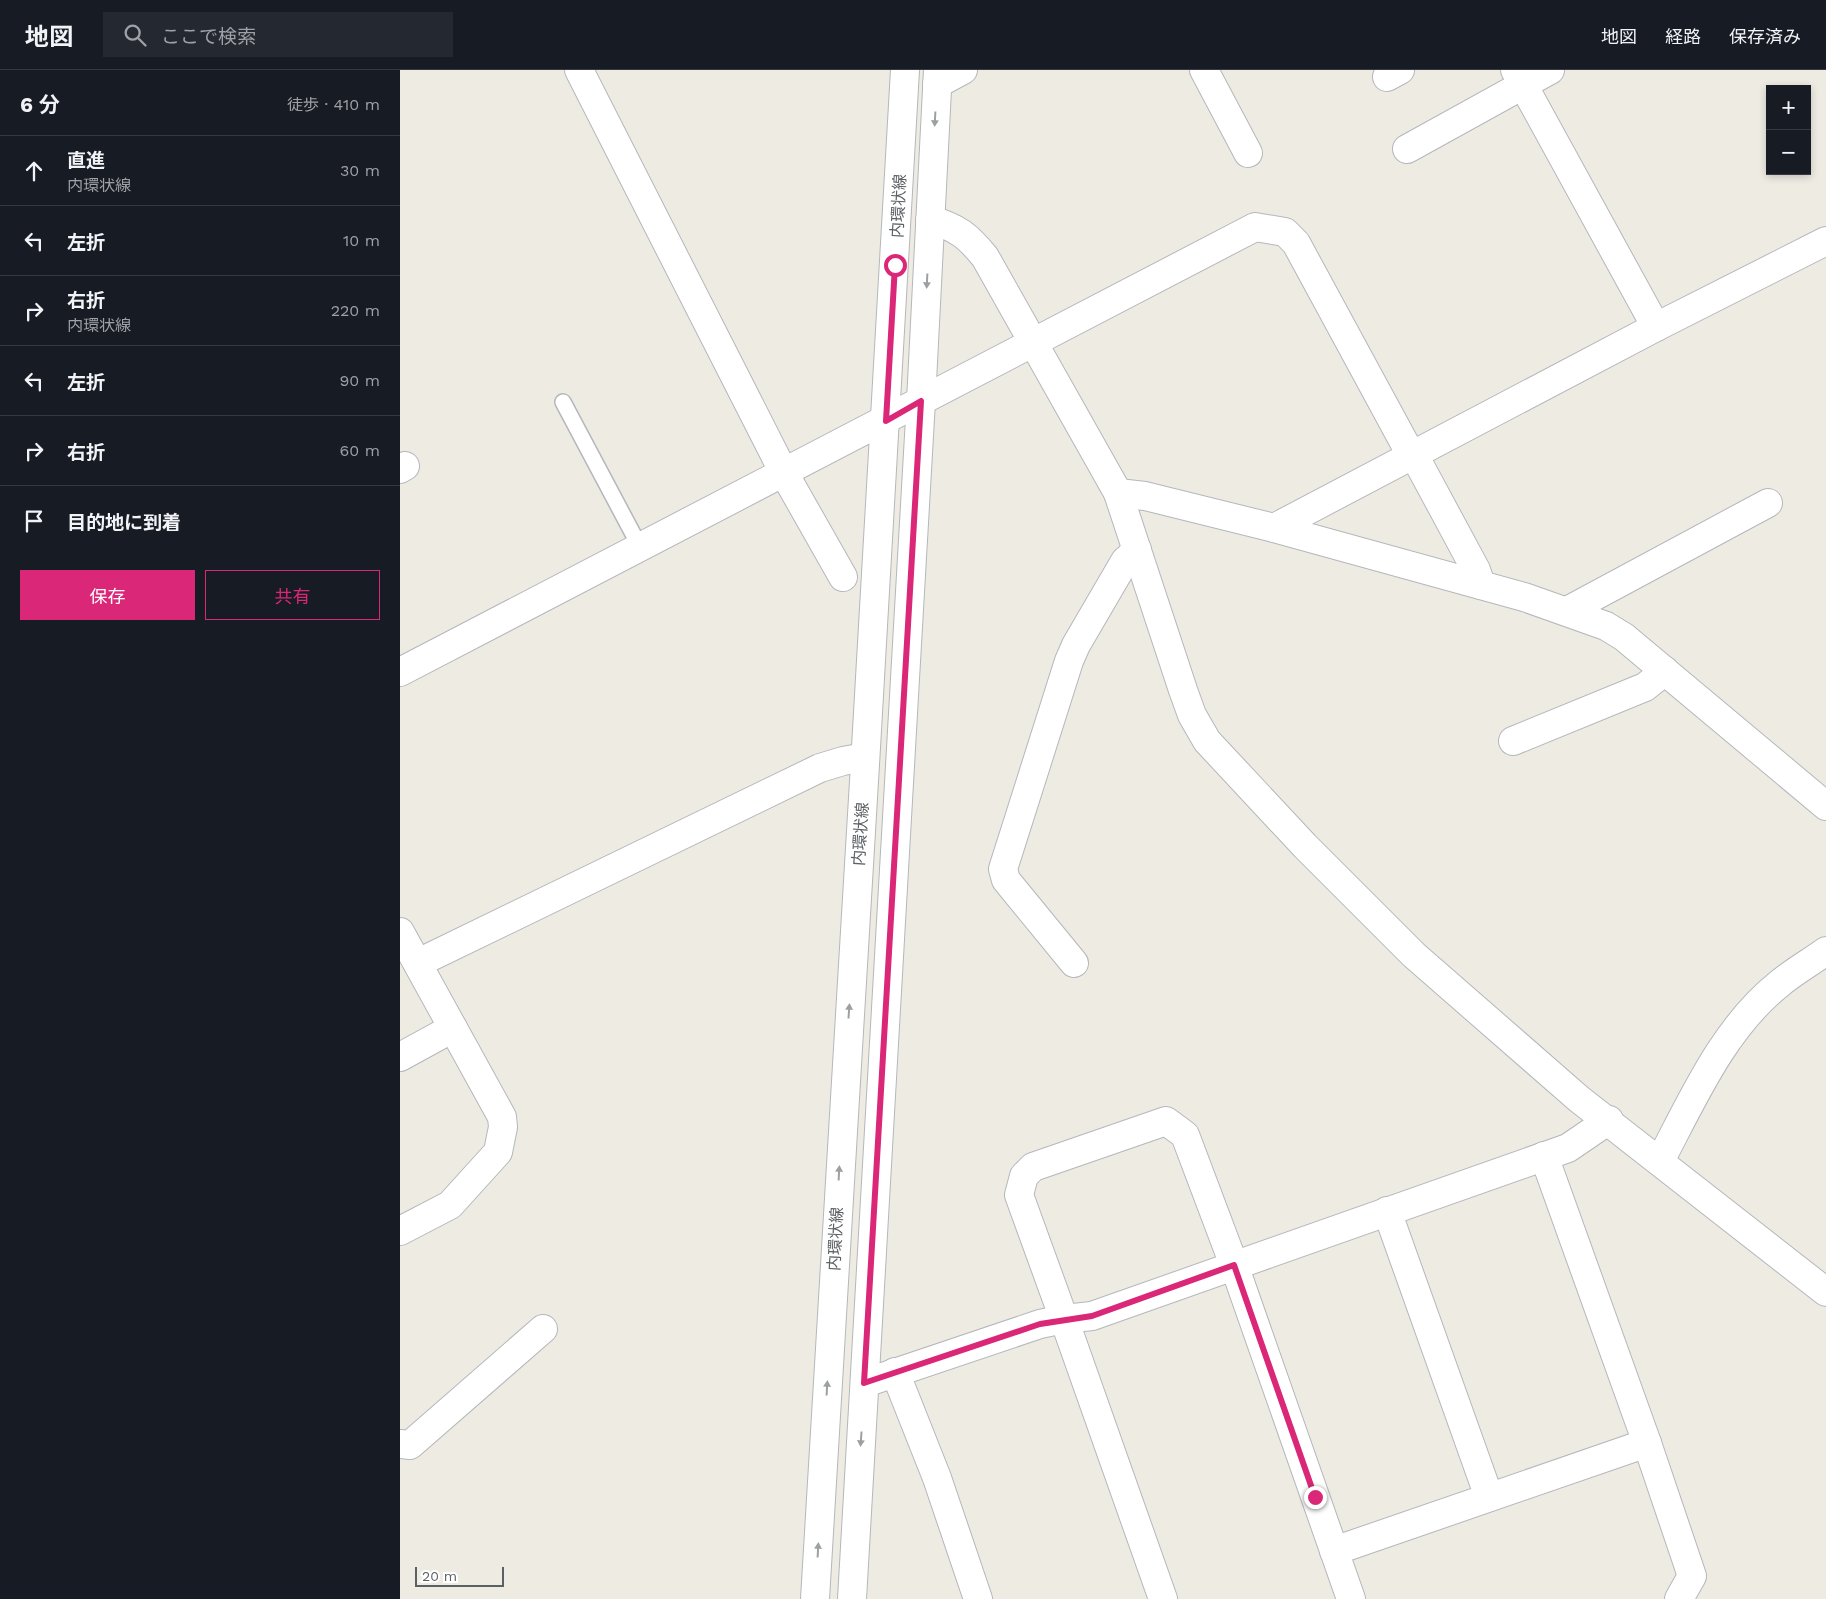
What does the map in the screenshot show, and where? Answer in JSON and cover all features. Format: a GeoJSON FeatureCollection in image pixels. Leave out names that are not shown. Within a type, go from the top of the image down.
{"type":"FeatureCollection","features":[{"type":"Feature","properties":{"kind":"street"},"geometry":{"type":"LineString","coordinates":[[579,70],[784,473],[843,577]]}},
{"type":"Feature","properties":{"kind":"street","name":"内環状線"},"geometry":{"type":"LineString","coordinates":[[815,1599],[886,421],[905,70]]}},
{"type":"Feature","properties":{"kind":"street"},"geometry":{"type":"LineString","coordinates":[[937,77],[963,70]]}},
{"type":"Feature","properties":{"kind":"street"},"geometry":{"type":"LineString","coordinates":[[1204,70],[1248,153]]}},
{"type":"Feature","properties":{"kind":"street"},"geometry":{"type":"LineString","coordinates":[[1407,149],[1519,77],[1550,70]]}},
{"type":"Feature","properties":{"kind":"street","name":"内環状線"},"geometry":{"type":"LineString","coordinates":[[852,1599],[921,401],[937,77]]}},
{"type":"Feature","properties":{"kind":"street"},"geometry":{"type":"LineString","coordinates":[[1519,77],[1656,327]]}},
{"type":"Feature","properties":{"kind":"street"},"geometry":{"type":"LineString","coordinates":[[930,220],[946,224],[970,238],[985,257],[1118,493],[1182,690],[1192,715],[1207,741],[1305,846],[1414,955],[1534,1062],[1826,1292]]}},
{"type":"Feature","properties":{"kind":"street"},"geometry":{"type":"LineString","coordinates":[[400,672],[886,421],[1034,341],[1255,227],[1285,232],[1296,243],[1411,455],[1420,466],[1476,570],[1481,586]]}},
{"type":"Feature","properties":{"kind":"street"},"geometry":{"type":"LineString","coordinates":[[1274,528],[1656,327],[1826,241]]}},
{"type":"Feature","properties":{"kind":"street"},"geometry":{"type":"LineString","coordinates":[[1118,493],[1145,496],[1274,528],[1566,611],[1606,626],[1624,637],[1826,806]]}},
{"type":"Feature","properties":{"kind":"street"},"geometry":{"type":"LineString","coordinates":[[1566,611],[1768,502]]}},
{"type":"Feature","properties":{"kind":"street"},"geometry":{"type":"LineString","coordinates":[[1074,963],[1006,880],[1003,869],[1076,644],[1125,561],[1137,550]]}},
{"type":"Feature","properties":{"kind":"street"},"geometry":{"type":"LineString","coordinates":[[1513,741],[1645,687],[1665,671]]}},
{"type":"Feature","properties":{"kind":"street"},"geometry":{"type":"LineString","coordinates":[[418,963],[820,768],[865,757]]}},
{"type":"Feature","properties":{"kind":"street"},"geometry":{"type":"LineString","coordinates":[[400,932],[502,1117],[503,1127],[498,1152],[450,1204],[400,1231]]}},
{"type":"Feature","properties":{"kind":"street"},"geometry":{"type":"LineString","coordinates":[[1660,1161],[1714,1060],[1749,1014],[1778,984],[1826,951]]}},
{"type":"Feature","properties":{"kind":"street"},"geometry":{"type":"LineString","coordinates":[[400,1057],[453,1028]]}},
{"type":"Feature","properties":{"kind":"street"},"geometry":{"type":"LineString","coordinates":[[864,1383],[1040,1324],[1092,1316],[1568,1148],[1609,1120]]}},
{"type":"Feature","properties":{"kind":"street"},"geometry":{"type":"LineString","coordinates":[[1163,1599],[1019,1194],[1024,1176],[1033,1168],[1059,1157],[1166,1121],[1185,1135],[1234,1265],[1351,1599]]}},
{"type":"Feature","properties":{"kind":"street"},"geometry":{"type":"LineString","coordinates":[[1544,1156],[1647,1443],[1692,1576],[1685,1596]]}},
{"type":"Feature","properties":{"kind":"street"},"geometry":{"type":"LineString","coordinates":[[1388,1211],[1489,1497]]}},
{"type":"Feature","properties":{"kind":"street"},"geometry":{"type":"LineString","coordinates":[[400,1444],[410,1445],[542,1329]]}},
{"type":"Feature","properties":{"kind":"street"},"geometry":{"type":"LineString","coordinates":[[895,1372],[937,1478],[978,1599]]}},
{"type":"Feature","properties":{"kind":"street"},"geometry":{"type":"LineString","coordinates":[[1334,1551],[1647,1443]]}},
{"type":"Feature","properties":{"kind":"lane"},"geometry":{"type":"LineString","coordinates":[[563,402],[640,547]]}},
{"type":"Feature","properties":{"kind":"route"},"geometry":{"type":"LineString","coordinates":[[895,265],[886,421],[921,401],[864,1383],[1040,1324],[1092,1316],[1234,1265],[1315,1497]]}}]}
